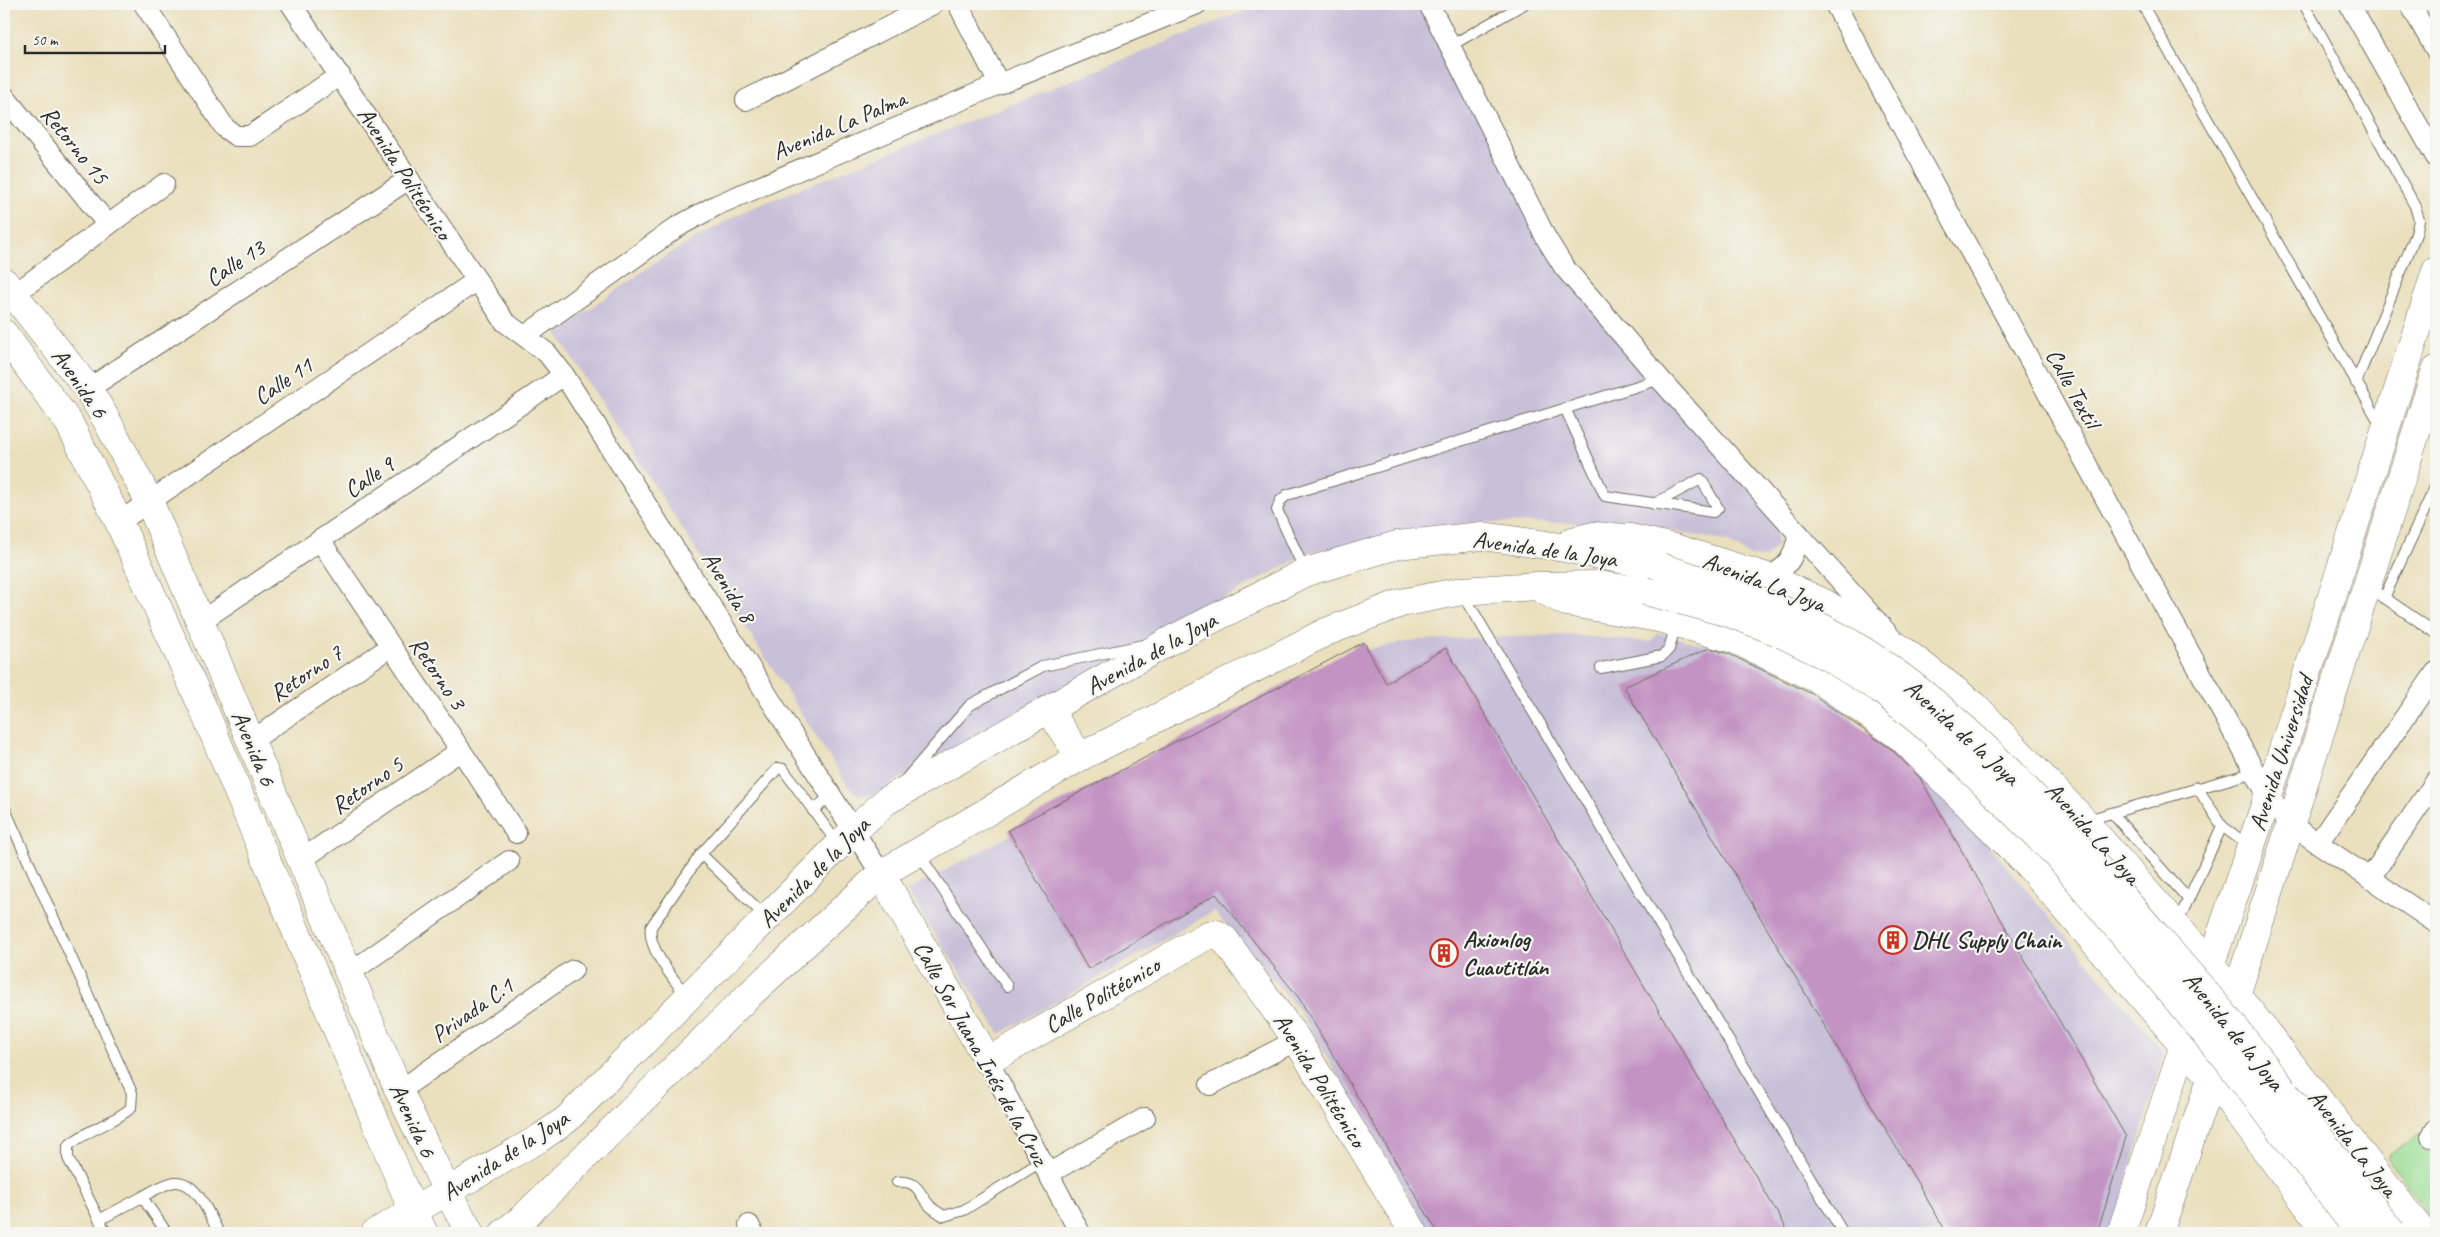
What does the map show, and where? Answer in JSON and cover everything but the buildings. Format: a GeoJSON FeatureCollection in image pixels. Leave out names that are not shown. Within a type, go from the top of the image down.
{"type":"FeatureCollection","features":[{"type":"Feature","properties":{"kind":"main road","name":"Avenida Universidad"},"geometry":{"type":"LineString","coordinates":[[2159,1233],[2212,1078],[2236,994],[2292,825],[2359,584],[2385,432],[2436,271]]}},
{"type":"Feature","properties":{"kind":"main road","name":"Avenida 6"},"geometry":{"type":"LineString","coordinates":[[8,288],[88,389],[149,501],[399,1091],[448,1193],[470,1233]]}},
{"type":"Feature","properties":{"kind":"main road","name":"Avenida 6"},"geometry":{"type":"LineString","coordinates":[[4,334],[69,423],[119,522],[203,708],[419,1222]]}},
{"type":"Feature","properties":{"kind":"main road","name":"Avenida Universidad"},"geometry":{"type":"LineString","coordinates":[[2121,1233],[2268,796],[2359,584],[2436,370]]}},
{"type":"Feature","properties":{"kind":"main road","name":"Avenida de la Joya"},"geometry":{"type":"LineString","coordinates":[[375,1233],[419,1222],[448,1193],[540,1138],[566,1120],[846,838],[886,801],[1173,639],[1306,572],[1397,545],[1482,536],[1554,546],[1661,567],[1752,597],[1805,619],[1861,649],[1911,683],[1961,724],[2071,837],[2237,1031],[2392,1233]]}},
{"type":"Feature","properties":{"kind":"main road","name":"Avenida La Joya"},"geometry":{"type":"LineString","coordinates":[[1554,546],[1593,536],[1630,538],[1678,549],[1767,577],[1824,603],[1900,648],[1974,705],[2084,821],[2140,864],[2176,925],[2236,994],[2423,1233]]}},
{"type":"Feature","properties":{"kind":"main road","name":"Avenida de la Joya"},"geometry":{"type":"LineString","coordinates":[[504,1233],[523,1218],[748,996],[881,874],[917,852],[1080,757],[1326,632],[1401,604],[1462,591],[1595,584],[1645,591],[1729,613],[1778,632],[1828,657],[1880,689],[1930,730],[2058,856],[2228,1061],[2360,1233]]}},
{"type":"Feature","properties":{"kind":"main road"},"geometry":{"type":"LineString","coordinates":[[1537,586],[1566,602],[1676,623],[1734,638],[1820,680],[1901,737],[2029,866],[2212,1078],[2328,1233]]}},
{"type":"Feature","properties":{"kind":"main road"},"geometry":{"type":"LineString","coordinates":[[1050,710],[1080,757]]}},
{"type":"Feature","properties":{"kind":"main road","name":"Calle Sor Juana Inés de la Cruz"},"geometry":{"type":"LineString","coordinates":[[881,874],[988,1061]]}},
{"type":"Feature","properties":{"kind":"main road","name":"Calle Politécnico"},"geometry":{"type":"LineString","coordinates":[[988,1061],[1208,935],[1217,934]]}},
{"type":"Feature","properties":{"kind":"main road","name":"Avenida Politécnico"},"geometry":{"type":"LineString","coordinates":[[1217,934],[1225,940],[1297,1040],[1414,1233]]}},
{"type":"Feature","properties":{"kind":"street"},"geometry":{"type":"LineString","coordinates":[[144,4],[225,128],[236,136],[250,136],[340,75]]}},
{"type":"Feature","properties":{"kind":"street","name":"Avenida Politécnico"},"geometry":{"type":"LineString","coordinates":[[291,4],[476,281],[505,322],[525,336]]}},
{"type":"Feature","properties":{"kind":"street"},"geometry":{"type":"LineString","coordinates":[[746,100],[933,4]]}},
{"type":"Feature","properties":{"kind":"street"},"geometry":{"type":"LineString","coordinates":[[958,4],[999,84]]}},
{"type":"Feature","properties":{"kind":"street","name":"Avenida La Palma"},"geometry":{"type":"LineString","coordinates":[[525,336],[677,227],[717,205],[999,84],[1197,4]]}},
{"type":"Feature","properties":{"kind":"street"},"geometry":{"type":"LineString","coordinates":[[1429,4],[1546,238],[1559,260],[1660,379],[1900,648]]}},
{"type":"Feature","properties":{"kind":"street","name":"Calle Textil"},"geometry":{"type":"LineString","coordinates":[[1835,4],[2268,796],[2292,825],[2436,923]]}},
{"type":"Feature","properties":{"kind":"street"},"geometry":{"type":"LineString","coordinates":[[2349,4],[2436,158]]}},
{"type":"Feature","properties":{"kind":"street"},"geometry":{"type":"LineString","coordinates":[[2410,4],[2436,50]]}},
{"type":"Feature","properties":{"kind":"street","name":"Retorno 15"},"geometry":{"type":"LineString","coordinates":[[4,96],[108,226]]}},
{"type":"Feature","properties":{"kind":"street","name":"Calle 13"},"geometry":{"type":"LineString","coordinates":[[88,389],[409,179]]}},
{"type":"Feature","properties":{"kind":"street"},"geometry":{"type":"LineString","coordinates":[[8,288],[108,226],[164,184]]}},
{"type":"Feature","properties":{"kind":"street","name":"Calle 11"},"geometry":{"type":"LineString","coordinates":[[119,522],[476,281]]}},
{"type":"Feature","properties":{"kind":"street","name":"Avenida 8"},"geometry":{"type":"LineString","coordinates":[[525,336],[547,353],[564,374],[831,795],[846,838],[881,874]]}},
{"type":"Feature","properties":{"kind":"street","name":"Calle 9"},"geometry":{"type":"LineString","coordinates":[[201,621],[564,374]]}},
{"type":"Feature","properties":{"kind":"street"},"geometry":{"type":"LineString","coordinates":[[1767,577],[1782,571],[1790,560],[1799,534]]}},
{"type":"Feature","properties":{"kind":"street","name":"Retorno 3"},"geometry":{"type":"LineString","coordinates":[[320,540],[516,833]]}},
{"type":"Feature","properties":{"kind":"street","name":"Retorno 7"},"geometry":{"type":"LineString","coordinates":[[250,741],[390,647]]}},
{"type":"Feature","properties":{"kind":"street"},"geometry":{"type":"LineString","coordinates":[[2318,843],[2436,672]]}},
{"type":"Feature","properties":{"kind":"street","name":"Retorno 5"},"geometry":{"type":"LineString","coordinates":[[301,860],[460,751]]}},
{"type":"Feature","properties":{"kind":"street"},"geometry":{"type":"LineString","coordinates":[[2370,878],[2436,781]]}},
{"type":"Feature","properties":{"kind":"street"},"geometry":{"type":"LineString","coordinates":[[348,974],[509,861]]}},
{"type":"Feature","properties":{"kind":"street","name":"Privada C.1"},"geometry":{"type":"LineString","coordinates":[[399,1091],[573,970]]}},
{"type":"Feature","properties":{"kind":"street"},"geometry":{"type":"LineString","coordinates":[[1210,1086],[1297,1040]]}},
{"type":"Feature","properties":{"kind":"street","name":"Calle Sor Juana Inés de la Cruz"},"geometry":{"type":"LineString","coordinates":[[988,1061],[1080,1233]]}},
{"type":"Feature","properties":{"kind":"street"},"geometry":{"type":"LineString","coordinates":[[1045,1167],[1145,1118]]}},
{"type":"Feature","properties":{"kind":"lane"},"geometry":{"type":"LineString","coordinates":[[1450,46],[1524,4]]}},
{"type":"Feature","properties":{"kind":"lane"},"geometry":{"type":"LineString","coordinates":[[2142,4],[2385,432]]}},
{"type":"Feature","properties":{"kind":"lane"},"geometry":{"type":"LineString","coordinates":[[2304,4],[2385,149],[2415,206],[2419,220],[2416,234],[2356,383]]}},
{"type":"Feature","properties":{"kind":"lane"},"geometry":{"type":"LineString","coordinates":[[1306,572],[1277,510],[1280,501],[1287,495],[1660,379]]}},
{"type":"Feature","properties":{"kind":"lane"},"geometry":{"type":"LineString","coordinates":[[1565,408],[1605,496],[1654,504],[1713,512],[1718,508],[1701,479],[1654,504]]}},
{"type":"Feature","properties":{"kind":"lane"},"geometry":{"type":"LineString","coordinates":[[2436,485],[2359,584],[2436,633]]}},
{"type":"Feature","properties":{"kind":"lane"},"geometry":{"type":"LineString","coordinates":[[1462,591],[1843,1233]]}},
{"type":"Feature","properties":{"kind":"lane"},"geometry":{"type":"LineString","coordinates":[[1601,668],[1662,656],[1668,649],[1676,623]]}},
{"type":"Feature","properties":{"kind":"lane"},"geometry":{"type":"LineString","coordinates":[[886,801],[970,705],[1043,666],[1173,639]]}},
{"type":"Feature","properties":{"kind":"lane"},"geometry":{"type":"LineString","coordinates":[[687,998],[653,947],[649,937],[651,927],[701,854],[778,768],[783,769],[814,811],[846,838]]}},
{"type":"Feature","properties":{"kind":"lane"},"geometry":{"type":"LineString","coordinates":[[2084,821],[2254,772]]}},
{"type":"Feature","properties":{"kind":"lane"},"geometry":{"type":"LineString","coordinates":[[2197,787],[2222,826],[2250,847]]}},
{"type":"Feature","properties":{"kind":"lane"},"geometry":{"type":"LineString","coordinates":[[814,811],[831,795]]}},
{"type":"Feature","properties":{"kind":"lane"},"geometry":{"type":"LineString","coordinates":[[4,806],[132,1093],[131,1108],[120,1118],[76,1139],[68,1146],[68,1158],[106,1233]]}},
{"type":"Feature","properties":{"kind":"lane"},"geometry":{"type":"LineString","coordinates":[[2112,813],[2140,864],[2188,899]]}},
{"type":"Feature","properties":{"kind":"lane"},"geometry":{"type":"LineString","coordinates":[[2176,925],[2222,826]]}},
{"type":"Feature","properties":{"kind":"lane"},"geometry":{"type":"LineString","coordinates":[[917,852],[1007,986]]}},
{"type":"Feature","properties":{"kind":"lane"},"geometry":{"type":"LineString","coordinates":[[701,854],[768,918]]}},
{"type":"Feature","properties":{"kind":"lane"},"geometry":{"type":"LineString","coordinates":[[897,1182],[905,1182],[916,1186],[930,1206],[944,1216],[964,1210],[1045,1167]]}},
{"type":"Feature","properties":{"kind":"lane"},"geometry":{"type":"LineString","coordinates":[[99,1220],[174,1182],[187,1183],[197,1194],[219,1233]]}},
{"type":"Feature","properties":{"kind":"lane"},"geometry":{"type":"LineString","coordinates":[[142,1197],[167,1233]]}},
{"type":"Feature","properties":{"kind":"shaded area"},"geometry":{"type":"Polygon","coordinates":[[[1262,4],[1422,4],[1552,259],[1776,522],[1777,546],[1764,558],[1752,557],[1728,542],[1641,524],[1477,522],[1312,551],[997,722],[871,796],[857,794],[848,786],[556,333],[660,259],[744,211],[1262,4]]]}},
{"type":"Feature","properties":{"kind":"shaded area"},"geometry":{"type":"Polygon","coordinates":[[[1657,633],[1748,656],[1831,701],[1966,819],[2164,1052],[2112,1233],[1430,1233],[1299,1010],[1214,911],[1000,1034],[907,891],[1289,684],[1374,648],[1416,640],[1569,635],[1651,642],[1657,633]]]}},
{"type":"Feature","properties":{"kind":"green space"},"geometry":{"type":"Polygon","coordinates":[[[2420,1134],[2436,1146],[2436,1225],[2387,1157],[2420,1134]]]}},
{"type":"Feature","properties":{"kind":"place","name":"DHL Supply Chain"},"geometry":{"type":"Point","coordinates":[1893,940]}},
{"type":"Feature","properties":{"kind":"place","name":"Axionlog Cuautitlán"},"geometry":{"type":"Point","coordinates":[1444,953]}}]}
